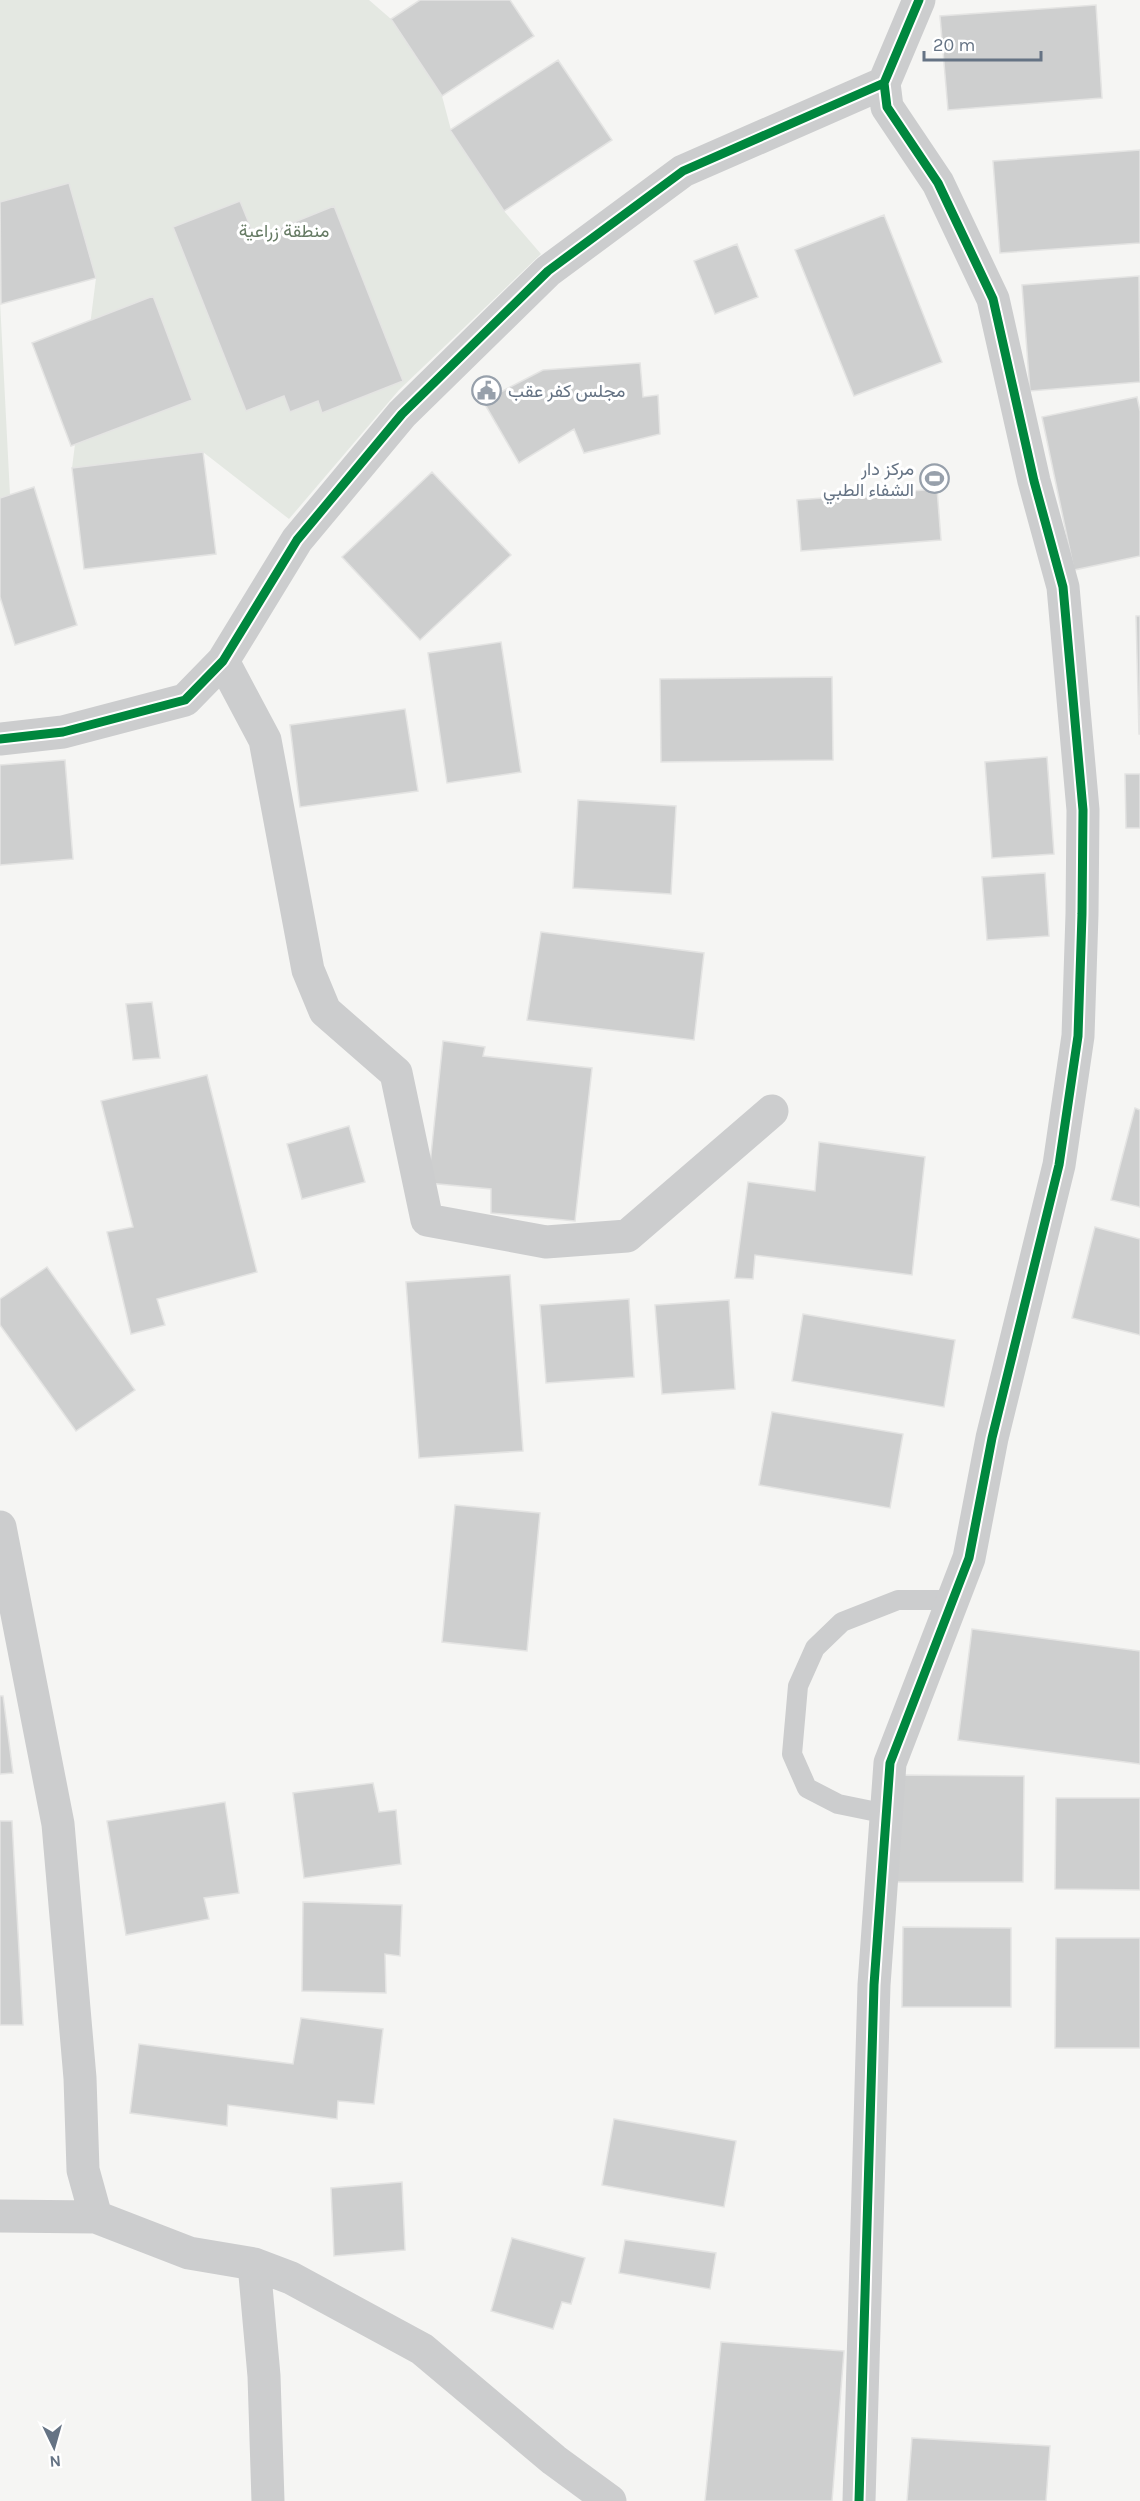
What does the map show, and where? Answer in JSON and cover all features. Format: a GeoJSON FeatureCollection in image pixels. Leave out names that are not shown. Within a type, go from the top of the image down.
{"type":"FeatureCollection","features":[{"type":"Feature","properties":{"kind":"street"},"geometry":{"type":"LineString","coordinates":[[859,2501],[865,2372],[874,1985],[890,1763],[969,1558],[992,1438],[1059,1165],[1078,1036],[1083,810],[1064,587],[1034,481],[993,299],[938,183],[886,107],[884,83],[919,0]]}},
{"type":"Feature","properties":{"kind":"street"},"geometry":{"type":"LineString","coordinates":[[0,738],[63,732],[185,700],[223,661],[297,540],[402,414],[548,271],[683,171],[884,83]]}},
{"type":"Feature","properties":{"kind":"street"},"geometry":{"type":"LineString","coordinates":[[223,661],[265,740],[308,970],[325,1011],[396,1073],[427,1220],[546,1242],[627,1236],[772,1111]]}},
{"type":"Feature","properties":{"kind":"street"},"geometry":{"type":"LineString","coordinates":[[0,1527],[58,1824],[80,2078],[83,2170],[96,2217]]}},
{"type":"Feature","properties":{"kind":"street"},"geometry":{"type":"LineString","coordinates":[[0,2216],[96,2217],[189,2253],[254,2264],[291,2278],[422,2349],[554,2460],[610,2501]]}},
{"type":"Feature","properties":{"kind":"street"},"geometry":{"type":"LineString","coordinates":[[254,2264],[264,2376],[268,2501]]}},
{"type":"Feature","properties":{"kind":"lane"},"geometry":{"type":"LineString","coordinates":[[886,1814],[838,1804],[807,1788],[792,1754],[798,1686],[815,1648],[842,1622],[898,1600],[952,1600]]}},
{"type":"Feature","properties":{"kind":"green space","name":"منطقة زراعية"},"geometry":{"type":"Polygon","coordinates":[[[0,0],[369,0],[391,19],[442,96],[451,130],[504,211],[541,254],[399,390],[289,519],[203,452],[72,468],[96,278],[69,183],[0,202],[0,0]]]}},
{"type":"Feature","properties":{"kind":"green space"},"geometry":{"type":"Polygon","coordinates":[[[0,301],[10,495],[0,499],[0,301]]]}},
{"type":"Feature","properties":{"kind":"building"},"geometry":{"type":"Polygon","coordinates":[[[420,0],[510,0],[534,36],[442,96],[391,19],[420,0]]]}},
{"type":"Feature","properties":{"kind":"building"},"geometry":{"type":"Polygon","coordinates":[[[1096,5],[1102,98],[948,110],[940,16],[1096,5]]]}},
{"type":"Feature","properties":{"kind":"building"},"geometry":{"type":"Polygon","coordinates":[[[558,60],[612,140],[504,211],[450,130],[558,60]]]}},
{"type":"Feature","properties":{"kind":"building"},"geometry":{"type":"Polygon","coordinates":[[[1140,150],[1140,243],[1000,253],[993,161],[1140,150]]]}},
{"type":"Feature","properties":{"kind":"building"},"geometry":{"type":"Polygon","coordinates":[[[69,183],[96,278],[1,304],[0,202],[69,183]]]}},
{"type":"Feature","properties":{"kind":"building"},"geometry":{"type":"Polygon","coordinates":[[[240,201],[255,238],[334,206],[403,381],[322,413],[318,401],[290,412],[284,396],[246,411],[173,227],[240,201]]]}},
{"type":"Feature","properties":{"kind":"building"},"geometry":{"type":"Polygon","coordinates":[[[884,215],[942,362],[854,396],[795,250],[884,215]]]}},
{"type":"Feature","properties":{"kind":"building"},"geometry":{"type":"Polygon","coordinates":[[[737,244],[758,297],[715,314],[694,261],[737,244]]]}},
{"type":"Feature","properties":{"kind":"building"},"geometry":{"type":"Polygon","coordinates":[[[1139,276],[1140,382],[1030,391],[1022,285],[1139,276]]]}},
{"type":"Feature","properties":{"kind":"building"},"geometry":{"type":"Polygon","coordinates":[[[153,296],[192,400],[71,446],[32,343],[153,296]]]}},
{"type":"Feature","properties":{"kind":"building"},"geometry":{"type":"Polygon","coordinates":[[[640,363],[643,397],[658,395],[660,434],[584,453],[574,429],[519,463],[483,401],[543,370],[640,363]]]}},
{"type":"Feature","properties":{"kind":"building"},"geometry":{"type":"Polygon","coordinates":[[[1137,397],[1140,411],[1140,556],[1074,570],[1042,417],[1137,397]]]}},
{"type":"Feature","properties":{"kind":"building"},"geometry":{"type":"Polygon","coordinates":[[[203,452],[216,554],[84,569],[72,468],[203,452]]]}},
{"type":"Feature","properties":{"kind":"building"},"geometry":{"type":"Polygon","coordinates":[[[432,472],[511,555],[420,640],[342,557],[432,472]]]}},
{"type":"Feature","properties":{"kind":"building"},"geometry":{"type":"Polygon","coordinates":[[[34,487],[77,625],[15,645],[0,597],[0,498],[34,487]]]}},
{"type":"Feature","properties":{"kind":"building"},"geometry":{"type":"Polygon","coordinates":[[[937,489],[941,540],[801,551],[797,500],[937,489]]]}},
{"type":"Feature","properties":{"kind":"building"},"geometry":{"type":"Polygon","coordinates":[[[1136,616],[1140,616],[1140,734],[1139,734],[1136,616]]]}},
{"type":"Feature","properties":{"kind":"building"},"geometry":{"type":"Polygon","coordinates":[[[501,642],[521,772],[447,783],[428,653],[501,642]]]}},
{"type":"Feature","properties":{"kind":"building"},"geometry":{"type":"Polygon","coordinates":[[[832,677],[833,760],[661,762],[660,679],[832,677]]]}},
{"type":"Feature","properties":{"kind":"building"},"geometry":{"type":"Polygon","coordinates":[[[405,709],[418,791],[300,807],[290,725],[405,709]]]}},
{"type":"Feature","properties":{"kind":"building"},"geometry":{"type":"Polygon","coordinates":[[[1047,757],[1054,854],[992,858],[985,762],[1047,757]]]}},
{"type":"Feature","properties":{"kind":"building"},"geometry":{"type":"Polygon","coordinates":[[[65,760],[73,859],[0,865],[0,765],[65,760]]]}},
{"type":"Feature","properties":{"kind":"building"},"geometry":{"type":"Polygon","coordinates":[[[1125,774],[1140,774],[1140,828],[1126,828],[1125,774]]]}},
{"type":"Feature","properties":{"kind":"building"},"geometry":{"type":"Polygon","coordinates":[[[578,800],[676,806],[671,894],[573,888],[578,800]]]}},
{"type":"Feature","properties":{"kind":"building"},"geometry":{"type":"Polygon","coordinates":[[[1045,873],[1049,936],[987,940],[982,877],[1045,873]]]}},
{"type":"Feature","properties":{"kind":"building"},"geometry":{"type":"Polygon","coordinates":[[[541,932],[704,953],[694,1040],[527,1020],[541,932]]]}},
{"type":"Feature","properties":{"kind":"building"},"geometry":{"type":"Polygon","coordinates":[[[152,1002],[160,1058],[133,1060],[126,1004],[152,1002]]]}},
{"type":"Feature","properties":{"kind":"building"},"geometry":{"type":"Polygon","coordinates":[[[443,1041],[485,1047],[483,1056],[592,1068],[575,1221],[491,1213],[491,1189],[428,1183],[443,1041]]]}},
{"type":"Feature","properties":{"kind":"building"},"geometry":{"type":"Polygon","coordinates":[[[207,1075],[257,1272],[157,1299],[165,1325],[131,1334],[107,1232],[133,1227],[101,1101],[207,1075]]]}},
{"type":"Feature","properties":{"kind":"building"},"geometry":{"type":"Polygon","coordinates":[[[1135,1108],[1140,1110],[1140,1207],[1111,1200],[1135,1108]]]}},
{"type":"Feature","properties":{"kind":"building"},"geometry":{"type":"Polygon","coordinates":[[[349,1126],[365,1182],[302,1199],[287,1144],[349,1126]]]}},
{"type":"Feature","properties":{"kind":"building"},"geometry":{"type":"Polygon","coordinates":[[[819,1142],[925,1157],[912,1275],[755,1255],[753,1279],[735,1278],[748,1182],[815,1191],[819,1142]]]}},
{"type":"Feature","properties":{"kind":"building"},"geometry":{"type":"Polygon","coordinates":[[[1095,1227],[1140,1239],[1140,1335],[1072,1318],[1095,1227]]]}},
{"type":"Feature","properties":{"kind":"building"},"geometry":{"type":"Polygon","coordinates":[[[47,1267],[135,1390],[76,1431],[0,1325],[0,1299],[47,1267]]]}},
{"type":"Feature","properties":{"kind":"building"},"geometry":{"type":"Polygon","coordinates":[[[510,1275],[523,1451],[419,1458],[406,1282],[510,1275]]]}},
{"type":"Feature","properties":{"kind":"building"},"geometry":{"type":"Polygon","coordinates":[[[629,1299],[634,1377],[546,1383],[540,1305],[629,1299]]]}},
{"type":"Feature","properties":{"kind":"building"},"geometry":{"type":"Polygon","coordinates":[[[729,1300],[735,1389],[662,1394],[655,1305],[729,1300]]]}},
{"type":"Feature","properties":{"kind":"building"},"geometry":{"type":"Polygon","coordinates":[[[803,1314],[955,1340],[944,1407],[792,1381],[803,1314]]]}},
{"type":"Feature","properties":{"kind":"building"},"geometry":{"type":"Polygon","coordinates":[[[772,1412],[903,1434],[890,1508],[759,1485],[772,1412]]]}},
{"type":"Feature","properties":{"kind":"building"},"geometry":{"type":"Polygon","coordinates":[[[455,1505],[540,1513],[527,1651],[442,1642],[455,1505]]]}},
{"type":"Feature","properties":{"kind":"building"},"geometry":{"type":"Polygon","coordinates":[[[972,1629],[1140,1651],[1140,1764],[958,1740],[972,1629]]]}},
{"type":"Feature","properties":{"kind":"building"},"geometry":{"type":"Polygon","coordinates":[[[0,1696],[3,1696],[13,1773],[0,1774],[0,1696]]]}},
{"type":"Feature","properties":{"kind":"building"},"geometry":{"type":"Polygon","coordinates":[[[896,1775],[1024,1776],[1023,1882],[896,1882],[896,1775]]]}},
{"type":"Feature","properties":{"kind":"building"},"geometry":{"type":"Polygon","coordinates":[[[373,1783],[379,1812],[396,1810],[401,1864],[304,1878],[293,1793],[373,1783]]]}},
{"type":"Feature","properties":{"kind":"building"},"geometry":{"type":"Polygon","coordinates":[[[1056,1798],[1140,1798],[1140,1890],[1055,1889],[1056,1798]]]}},
{"type":"Feature","properties":{"kind":"building"},"geometry":{"type":"Polygon","coordinates":[[[225,1802],[239,1893],[204,1898],[209,1919],[126,1935],[107,1821],[225,1802]]]}},
{"type":"Feature","properties":{"kind":"building"},"geometry":{"type":"Polygon","coordinates":[[[0,1821],[12,1821],[23,2025],[0,2025],[0,1821]]]}},
{"type":"Feature","properties":{"kind":"building"},"geometry":{"type":"Polygon","coordinates":[[[303,1902],[402,1905],[400,1956],[385,1954],[386,1993],[302,1991],[303,1902]]]}},
{"type":"Feature","properties":{"kind":"building"},"geometry":{"type":"Polygon","coordinates":[[[903,1927],[1011,1928],[1011,2007],[902,2007],[903,1927]]]}},
{"type":"Feature","properties":{"kind":"building"},"geometry":{"type":"Polygon","coordinates":[[[1056,1938],[1140,1938],[1140,2048],[1055,2048],[1056,1938]]]}},
{"type":"Feature","properties":{"kind":"building"},"geometry":{"type":"Polygon","coordinates":[[[301,2018],[383,2029],[374,2104],[338,2101],[337,2119],[228,2105],[227,2126],[130,2113],[139,2044],[293,2064],[301,2018]]]}},
{"type":"Feature","properties":{"kind":"building"},"geometry":{"type":"Polygon","coordinates":[[[614,2119],[736,2141],[724,2207],[602,2185],[614,2119]]]}},
{"type":"Feature","properties":{"kind":"building"},"geometry":{"type":"Polygon","coordinates":[[[402,2182],[405,2250],[334,2256],[331,2188],[402,2182]]]}},
{"type":"Feature","properties":{"kind":"building"},"geometry":{"type":"Polygon","coordinates":[[[512,2238],[585,2258],[571,2304],[562,2302],[553,2329],[491,2311],[512,2238]]]}},
{"type":"Feature","properties":{"kind":"building"},"geometry":{"type":"Polygon","coordinates":[[[625,2240],[716,2253],[710,2289],[619,2273],[625,2240]]]}},
{"type":"Feature","properties":{"kind":"building"},"geometry":{"type":"Polygon","coordinates":[[[721,2342],[844,2351],[832,2501],[705,2501],[721,2342]]]}},
{"type":"Feature","properties":{"kind":"building"},"geometry":{"type":"Polygon","coordinates":[[[912,2438],[1050,2446],[1046,2501],[907,2501],[912,2438]]]}},
{"type":"Feature","properties":{"kind":"cycle path"},"geometry":{"type":"LineString","coordinates":[[0,739],[63,732],[185,700],[223,661],[297,540],[402,414],[548,271],[683,171],[884,83],[919,0]]}},
{"type":"Feature","properties":{"kind":"cycle path"},"geometry":{"type":"LineString","coordinates":[[859,2501],[874,1985],[890,1763],[969,1558],[992,1438],[1059,1165],[1078,1036],[1082,914],[1083,810],[1063,587],[1034,481],[993,299],[938,183],[887,107],[884,83]]}},
{"type":"Feature","properties":{"kind":"place","name":"مجلس كفر عقب"},"geometry":{"type":"Point","coordinates":[487,391]}},
{"type":"Feature","properties":{"kind":"place","name":"مركز دار الشفاء الطبي"},"geometry":{"type":"Point","coordinates":[935,479]}}]}
